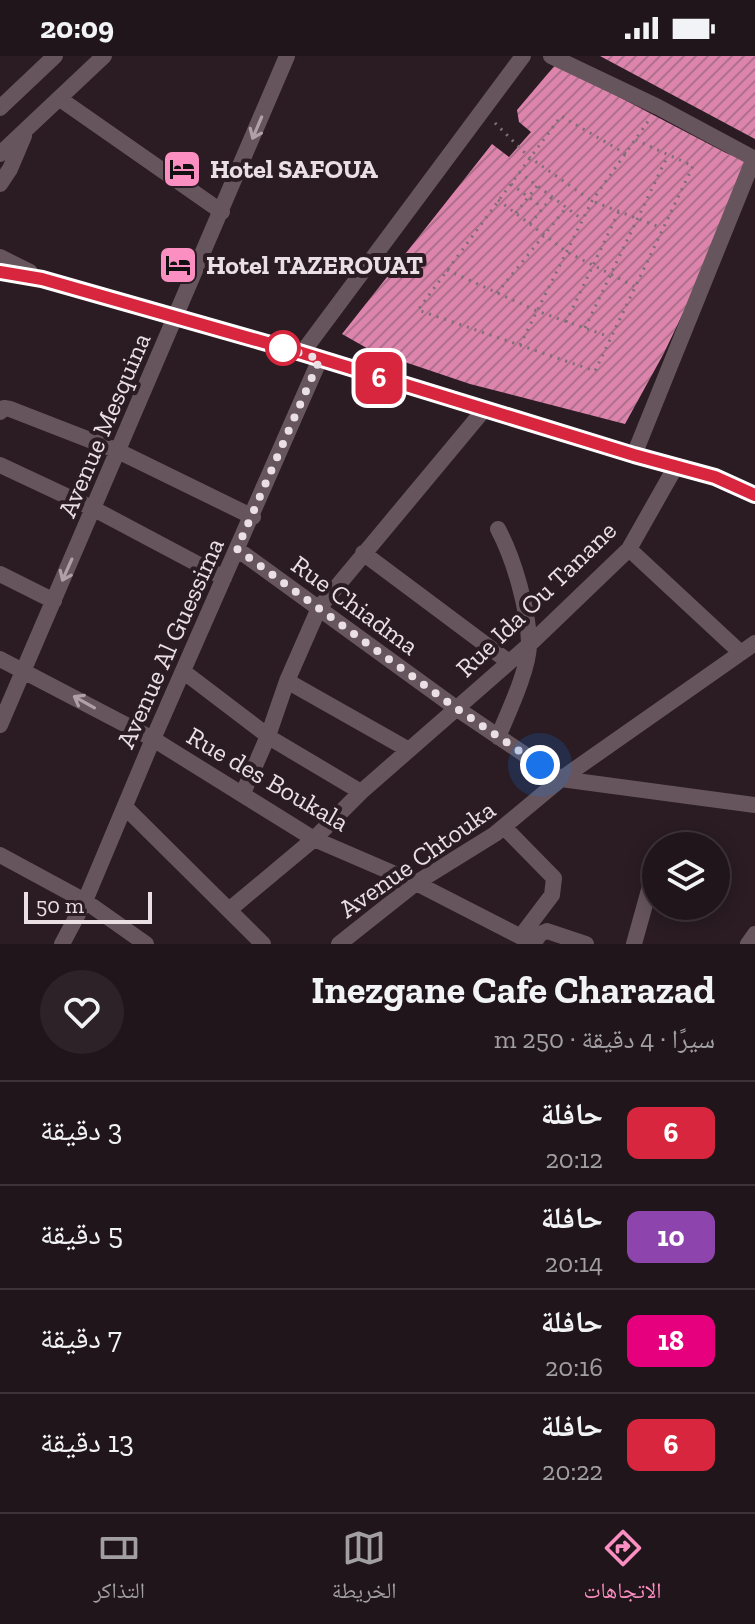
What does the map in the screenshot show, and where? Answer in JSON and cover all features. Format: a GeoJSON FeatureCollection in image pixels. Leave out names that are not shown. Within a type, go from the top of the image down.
{"type":"FeatureCollection","features":[{"type":"Feature","properties":{"kind":"street"},"geometry":{"type":"LineString","coordinates":[[0,108],[6,89],[55,56]]}},
{"type":"Feature","properties":{"kind":"street"},"geometry":{"type":"LineString","coordinates":[[0,154],[104,56]]}},
{"type":"Feature","properties":{"kind":"street","name":"Avenue Mesquina"},"geometry":{"type":"LineString","coordinates":[[0,725],[287,56]]}},
{"type":"Feature","properties":{"kind":"street"},"geometry":{"type":"LineString","coordinates":[[302,353],[523,56]]}},
{"type":"Feature","properties":{"kind":"street"},"geometry":{"type":"LineString","coordinates":[[551,56],[658,107],[755,159],[634,455]]}},
{"type":"Feature","properties":{"kind":"street"},"geometry":{"type":"LineString","coordinates":[[60,99],[222,212]]}},
{"type":"Feature","properties":{"kind":"street"},"geometry":{"type":"LineString","coordinates":[[0,184],[25,133]]}},
{"type":"Feature","properties":{"kind":"street"},"geometry":{"type":"LineString","coordinates":[[0,257],[42,279]]}},
{"type":"Feature","properties":{"kind":"street"},"geometry":{"type":"LineString","coordinates":[[0,272],[42,279],[302,353],[483,411],[715,477],[755,495]]}},
{"type":"Feature","properties":{"kind":"street","name":"Avenue Al Guessima"},"geometry":{"type":"LineString","coordinates":[[62,944],[85,901],[320,359]]}},
{"type":"Feature","properties":{"kind":"street"},"geometry":{"type":"LineString","coordinates":[[0,412],[4,408],[10,409],[118,451],[253,517]]}},
{"type":"Feature","properties":{"kind":"street"},"geometry":{"type":"LineString","coordinates":[[243,793],[319,608],[483,411]]}},
{"type":"Feature","properties":{"kind":"street"},"geometry":{"type":"LineString","coordinates":[[0,465],[94,509],[224,578]]}},
{"type":"Feature","properties":{"kind":"street","name":"Rue Ida Ou Tanane"},"geometry":{"type":"LineString","coordinates":[[229,910],[314,839],[361,792],[530,644],[629,549],[676,466]]}},
{"type":"Feature","properties":{"kind":"street"},"geometry":{"type":"LineString","coordinates":[[498,529],[511,553],[530,644],[518,689],[498,737]]}},
{"type":"Feature","properties":{"kind":"street","name":"Rue Chiadma"},"geometry":{"type":"LineString","coordinates":[[237,549],[456,708],[561,779],[755,805]]}},
{"type":"Feature","properties":{"kind":"street"},"geometry":{"type":"LineString","coordinates":[[629,549],[748,648]]}},
{"type":"Feature","properties":{"kind":"street"},"geometry":{"type":"LineString","coordinates":[[363,553],[509,662]]}},
{"type":"Feature","properties":{"kind":"street"},"geometry":{"type":"LineString","coordinates":[[0,574],[54,601]]}},
{"type":"Feature","properties":{"kind":"street","name":"Avenue Chtouka"},"geometry":{"type":"LineString","coordinates":[[339,944],[416,883],[504,827],[561,779],[748,648]]}},
{"type":"Feature","properties":{"kind":"street","name":"Rue des Boukala"},"geometry":{"type":"LineString","coordinates":[[0,659],[153,739],[314,839],[416,883],[529,941]]}},
{"type":"Feature","properties":{"kind":"street"},"geometry":{"type":"LineString","coordinates":[[184,672],[268,736],[361,792]]}},
{"type":"Feature","properties":{"kind":"street"},"geometry":{"type":"LineString","coordinates":[[287,681],[409,750]]}},
{"type":"Feature","properties":{"kind":"street"},"geometry":{"type":"LineString","coordinates":[[125,807],[263,944]]}},
{"type":"Feature","properties":{"kind":"street"},"geometry":{"type":"LineString","coordinates":[[504,827],[554,878],[552,895],[529,941]]}},
{"type":"Feature","properties":{"kind":"street"},"geometry":{"type":"LineString","coordinates":[[0,855],[85,901],[146,944]]}},
{"type":"Feature","properties":{"kind":"street"},"geometry":{"type":"LineString","coordinates":[[634,944],[642,915]]}},
{"type":"Feature","properties":{"kind":"street"},"geometry":{"type":"LineString","coordinates":[[529,941],[547,931],[586,944]]}},
{"type":"Feature","properties":{"kind":"street"},"geometry":{"type":"LineString","coordinates":[[748,944],[755,934]]}},
{"type":"Feature","properties":{"kind":"path"},"geometry":{"type":"LineString","coordinates":[[520,345],[592,201],[658,107]]}},
{"type":"Feature","properties":{"kind":"path"},"geometry":{"type":"LineString","coordinates":[[483,112],[529,157],[592,201],[662,228]]}},
{"type":"Feature","properties":{"kind":"path"},"geometry":{"type":"LineString","coordinates":[[626,154],[561,116],[418,310],[595,371],[693,166],[636,140]]}},
{"type":"Feature","properties":{"kind":"path"},"geometry":{"type":"LineString","coordinates":[[585,328],[669,154]]}},
{"type":"Feature","properties":{"kind":"path"},"geometry":{"type":"LineString","coordinates":[[519,172],[583,220]]}},
{"type":"Feature","properties":{"kind":"path"},"geometry":{"type":"LineString","coordinates":[[510,183],[543,208]]}},
{"type":"Feature","properties":{"kind":"path"},"geometry":{"type":"LineString","coordinates":[[516,213],[537,186]]}},
{"type":"Feature","properties":{"kind":"path"},"geometry":{"type":"LineString","coordinates":[[530,224],[552,197]]}},
{"type":"Feature","properties":{"kind":"path"},"geometry":{"type":"LineString","coordinates":[[498,200],[567,252],[634,286]]}},
{"type":"Feature","properties":{"kind":"path"},"geometry":{"type":"LineString","coordinates":[[497,293],[566,208]]}},
{"type":"Feature","properties":{"kind":"path"},"geometry":{"type":"LineString","coordinates":[[566,322],[619,211]]}},
{"type":"Feature","properties":{"kind":"path"},"geometry":{"type":"LineString","coordinates":[[447,270],[537,311],[611,337]]}},
{"type":"Feature","properties":{"kind":"building"},"geometry":{"type":"Polygon","coordinates":[[[600,56],[755,56],[755,139],[600,56]]]}},
{"type":"Feature","properties":{"kind":"building"},"geometry":{"type":"Polygon","coordinates":[[[556,64],[747,161],[696,286],[625,424],[470,384],[372,351],[342,334],[492,144],[509,157],[531,132],[519,122],[517,110],[556,64]]]}},
{"type":"Feature","properties":{"kind":"bus line","name":"6"},"geometry":{"type":"LineString","coordinates":[[0,272],[42,279],[302,353],[483,411],[715,477],[755,495]]}},
{"type":"Feature","properties":{"kind":"place","name":"Hotel SAFOUA"},"geometry":{"type":"Point","coordinates":[182,169]}},
{"type":"Feature","properties":{"kind":"place","name":"Hotel TAZEROUAT"},"geometry":{"type":"Point","coordinates":[178,265]}},
{"type":"Feature","properties":{"kind":"route"},"geometry":{"type":"LineString","coordinates":[[283,348],[277,346],[320,359],[237,549],[540,765]]}}]}
